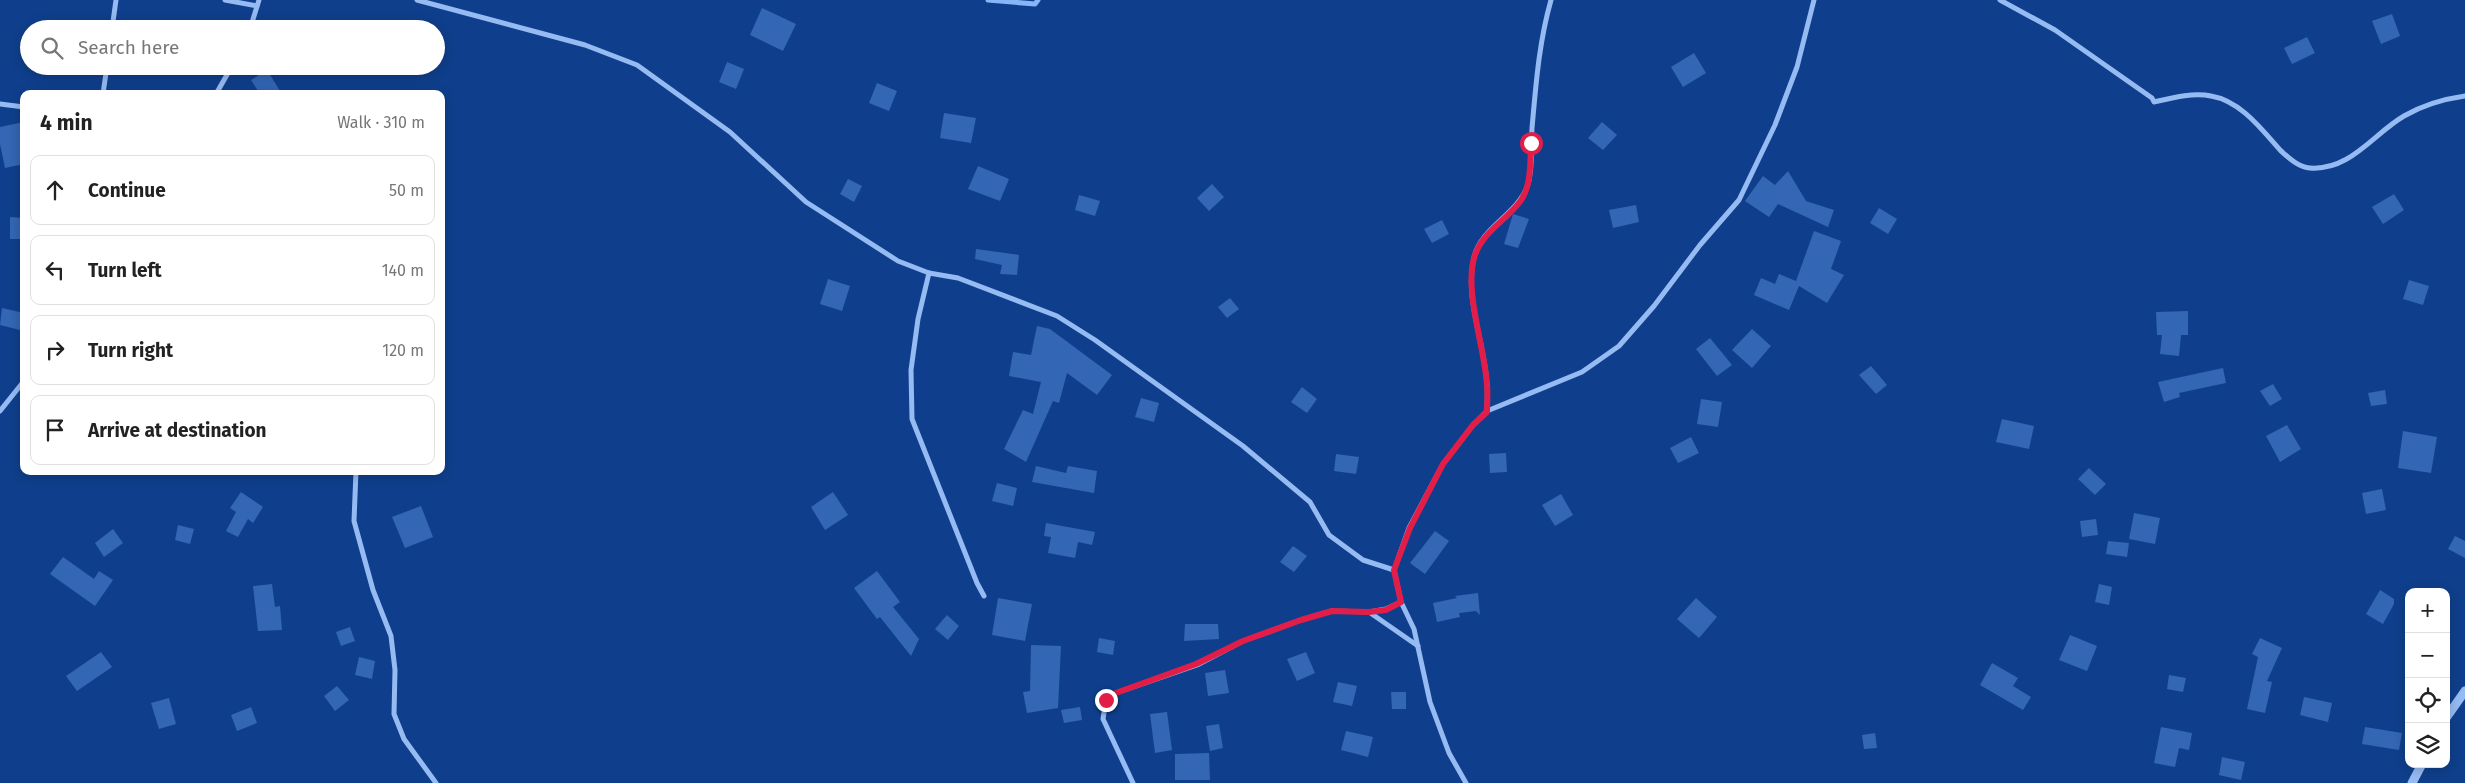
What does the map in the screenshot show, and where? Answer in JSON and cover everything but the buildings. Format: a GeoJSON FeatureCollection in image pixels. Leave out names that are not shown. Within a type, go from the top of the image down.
{"type":"FeatureCollection","features":[{"type":"Feature","properties":{"kind":"street"},"geometry":{"type":"LineString","coordinates":[[113,20],[116,0]]}},
{"type":"Feature","properties":{"kind":"street"},"geometry":{"type":"LineString","coordinates":[[225,0],[258,3],[253,20]]}},
{"type":"Feature","properties":{"kind":"street"},"geometry":{"type":"LineString","coordinates":[[417,0],[585,45],[637,66],[730,132],[806,202],[898,261],[930,272],[958,278],[1058,316],[1243,446],[1310,502],[1330,535],[1336,540],[1363,560],[1394,570]]}},
{"type":"Feature","properties":{"kind":"street"},"geometry":{"type":"LineString","coordinates":[[1487,412],[1487,385],[1474,305],[1472,277],[1475,255],[1488,233],[1520,202],[1528,183],[1537,66],[1542,30],[1551,0]]}},
{"type":"Feature","properties":{"kind":"street"},"geometry":{"type":"LineString","coordinates":[[1466,783],[1449,753],[1430,702],[1414,628],[1401,602],[1394,570],[1410,528],[1443,464],[1473,425],[1487,412],[1582,372],[1619,346],[1654,306],[1700,245],[1739,200],[1775,125],[1794,76],[1814,0]]}},
{"type":"Feature","properties":{"kind":"street"},"geometry":{"type":"LineString","coordinates":[[2000,0],[2055,30],[2152,98],[2154,102],[2179,97],[2210,96],[2228,102],[2250,116],[2288,158],[2308,168],[2333,166],[2362,150],[2404,116],[2441,100],[2465,96]]}},
{"type":"Feature","properties":{"kind":"street"},"geometry":{"type":"LineString","coordinates":[[104,90],[106,75]]}},
{"type":"Feature","properties":{"kind":"street"},"geometry":{"type":"LineString","coordinates":[[218,90],[227,75]]}},
{"type":"Feature","properties":{"kind":"street"},"geometry":{"type":"LineString","coordinates":[[0,104],[20,107]]}},
{"type":"Feature","properties":{"kind":"street"},"geometry":{"type":"LineString","coordinates":[[930,272],[918,319],[911,370],[912,419],[977,583],[984,596]]}},
{"type":"Feature","properties":{"kind":"street"},"geometry":{"type":"LineString","coordinates":[[0,411],[20,386]]}},
{"type":"Feature","properties":{"kind":"street"},"geometry":{"type":"LineString","coordinates":[[356,475],[354,521],[373,590],[391,636],[396,670],[394,714],[404,739],[436,783]]}},
{"type":"Feature","properties":{"kind":"street"},"geometry":{"type":"LineString","coordinates":[[1133,783],[1103,719],[1106,700],[1113,694],[1196,664],[1243,641],[1301,620],[1332,611],[1369,612],[1386,610],[1401,602]]}},
{"type":"Feature","properties":{"kind":"street"},"geometry":{"type":"LineString","coordinates":[[1369,612],[1418,646]]}},
{"type":"Feature","properties":{"kind":"street"},"geometry":{"type":"LineString","coordinates":[[2450,712],[2465,691]]}},
{"type":"Feature","properties":{"kind":"street"},"geometry":{"type":"LineString","coordinates":[[2412,783],[2420,768]]}},
{"type":"Feature","properties":{"kind":"waterway"},"geometry":{"type":"LineString","coordinates":[[988,0],[1035,4],[1038,0]]}},
{"type":"Feature","properties":{"kind":"route"},"geometry":{"type":"LineString","coordinates":[[1106,700],[1113,694],[1196,664],[1243,641],[1301,620],[1332,611],[1369,612],[1386,610],[1401,602],[1394,570],[1398,555],[1410,528],[1443,464],[1473,425],[1487,412],[1487,385],[1474,305],[1472,277],[1475,255],[1488,233],[1520,202],[1528,183],[1531,143]]}}]}
